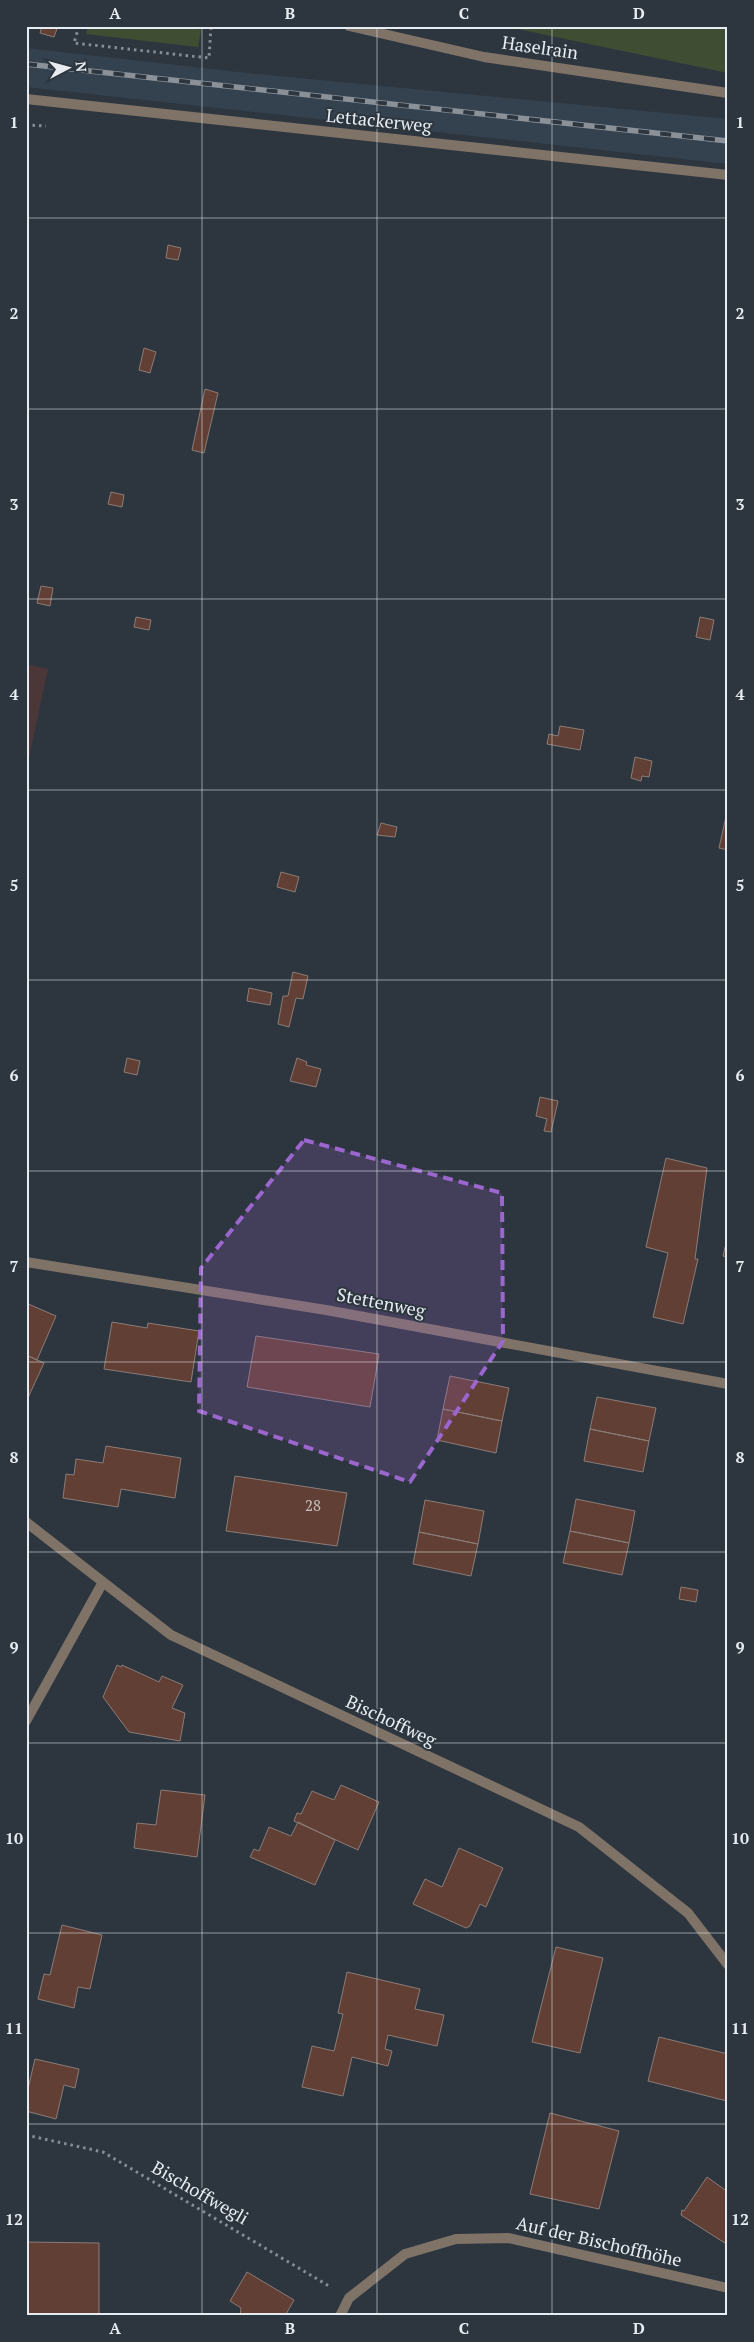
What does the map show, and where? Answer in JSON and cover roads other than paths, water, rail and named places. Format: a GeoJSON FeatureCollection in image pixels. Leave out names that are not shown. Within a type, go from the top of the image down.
{"type":"FeatureCollection","features":[{"type":"Feature","properties":{"kind":"street","name":"Haselrain"},"geometry":{"type":"LineString","coordinates":[[349,26],[484,57],[728,93]]}},
{"type":"Feature","properties":{"kind":"street","name":"Lettackerweg"},"geometry":{"type":"LineString","coordinates":[[26,99],[728,175]]}},
{"type":"Feature","properties":{"kind":"street","name":"Stettenweg"},"geometry":{"type":"LineString","coordinates":[[26,1262],[326,1310],[728,1384]]}},
{"type":"Feature","properties":{"kind":"street","name":"Bischoffweg"},"geometry":{"type":"LineString","coordinates":[[26,1522],[171,1635],[579,1827],[688,1914],[728,1965]]}},
{"type":"Feature","properties":{"kind":"street"},"geometry":{"type":"LineString","coordinates":[[26,1721],[103,1582]]}},
{"type":"Feature","properties":{"kind":"street","name":"Auf der Bischoffhöhe"},"geometry":{"type":"LineString","coordinates":[[340,2316],[349,2298],[405,2254],[465,2238],[509,2238],[728,2288]]}},
{"type":"Feature","properties":{"kind":"railway"},"geometry":{"type":"LineString","coordinates":[[26,64],[728,141]]}}]}
